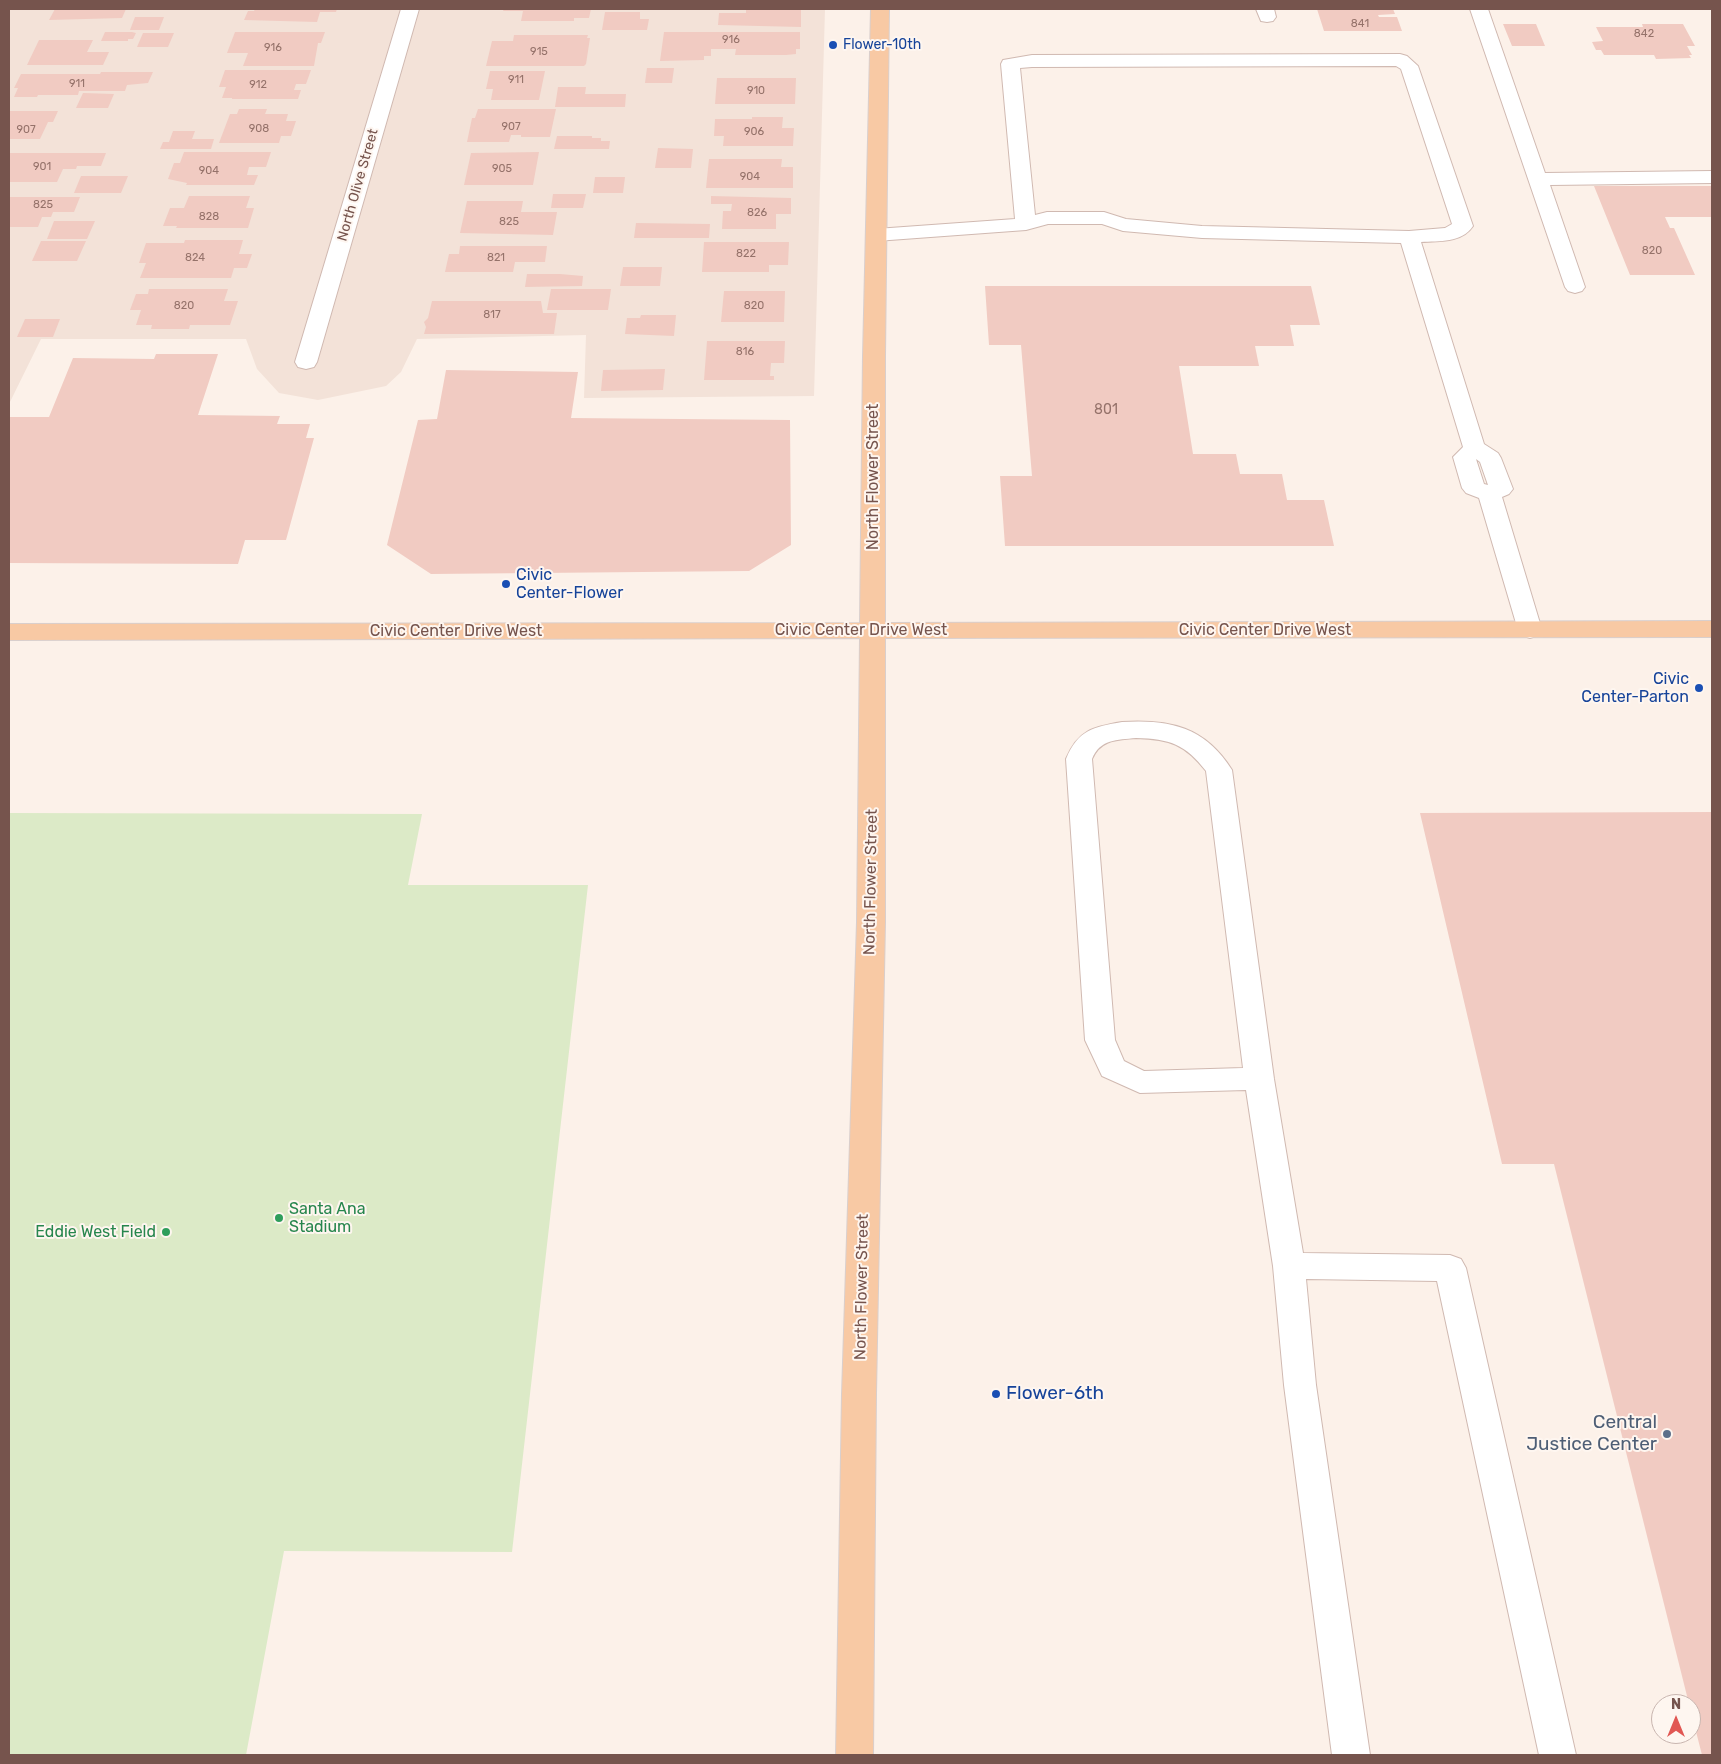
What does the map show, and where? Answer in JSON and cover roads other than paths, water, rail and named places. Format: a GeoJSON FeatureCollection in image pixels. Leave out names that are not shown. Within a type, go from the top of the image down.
{"type":"FeatureCollection","features":[{"type":"Feature","properties":{"kind":"main road","name":"North Flower Street"},"geometry":{"type":"LineString","coordinates":[[854,1755],[859,1384],[871,922],[876,234],[880,9]]}},
{"type":"Feature","properties":{"kind":"main road","name":"Civic Center Drive West"},"geometry":{"type":"LineString","coordinates":[[9,632],[1712,629]]}},
{"type":"Feature","properties":{"kind":"street","name":"North Olive Street"},"geometry":{"type":"LineString","coordinates":[[306,362],[410,9]]}},
{"type":"Feature","properties":{"kind":"street"},"geometry":{"type":"LineString","coordinates":[[1479,9],[1575,287]]}},
{"type":"Feature","properties":{"kind":"street"},"geometry":{"type":"LineString","coordinates":[[876,234],[1026,224],[1047,230],[1107,231],[1123,225],[1202,232],[1410,237],[1450,234],[1463,226],[1409,66],[1400,60],[1032,60],[1010,64],[1026,224]]}},
{"type":"Feature","properties":{"kind":"street"},"geometry":{"type":"LineString","coordinates":[[1538,179],[1712,177]]}},
{"type":"Feature","properties":{"kind":"street"},"geometry":{"type":"LineString","coordinates":[[1410,237],[1433,319],[1475,449],[1490,458],[1502,489],[1489,494],[1530,630]]}},
{"type":"Feature","properties":{"kind":"street"},"geometry":{"type":"LineString","coordinates":[[1259,1079],[1140,1082],[1112,1068],[1100,1040],[1079,759],[1087,743],[1106,734],[1158,730],[1186,738],[1208,754],[1219,770],[1259,1079],[1289,1266],[1300,1385],[1351,1755]]}},
{"type":"Feature","properties":{"kind":"street"},"geometry":{"type":"LineString","coordinates":[[1289,1266],[1450,1268],[1558,1755]]}},
{"type":"Feature","properties":{"kind":"place","name":"Flower-10th"},"geometry":{"type":"Point","coordinates":[833,45]}},
{"type":"Feature","properties":{"kind":"place","name":"Civic Center-Flower"},"geometry":{"type":"Point","coordinates":[506,584]}},
{"type":"Feature","properties":{"kind":"place","name":"Civic Center-Parton"},"geometry":{"type":"Point","coordinates":[1699,688]}},
{"type":"Feature","properties":{"kind":"place","name":"Santa Ana Stadium"},"geometry":{"type":"Point","coordinates":[279,1218]}},
{"type":"Feature","properties":{"kind":"place","name":"Eddie West Field"},"geometry":{"type":"Point","coordinates":[166,1232]}},
{"type":"Feature","properties":{"kind":"place","name":"Flower-6th"},"geometry":{"type":"Point","coordinates":[996,1394]}},
{"type":"Feature","properties":{"kind":"place","name":"Central Justice Center"},"geometry":{"type":"Point","coordinates":[1667,1434]}}]}
